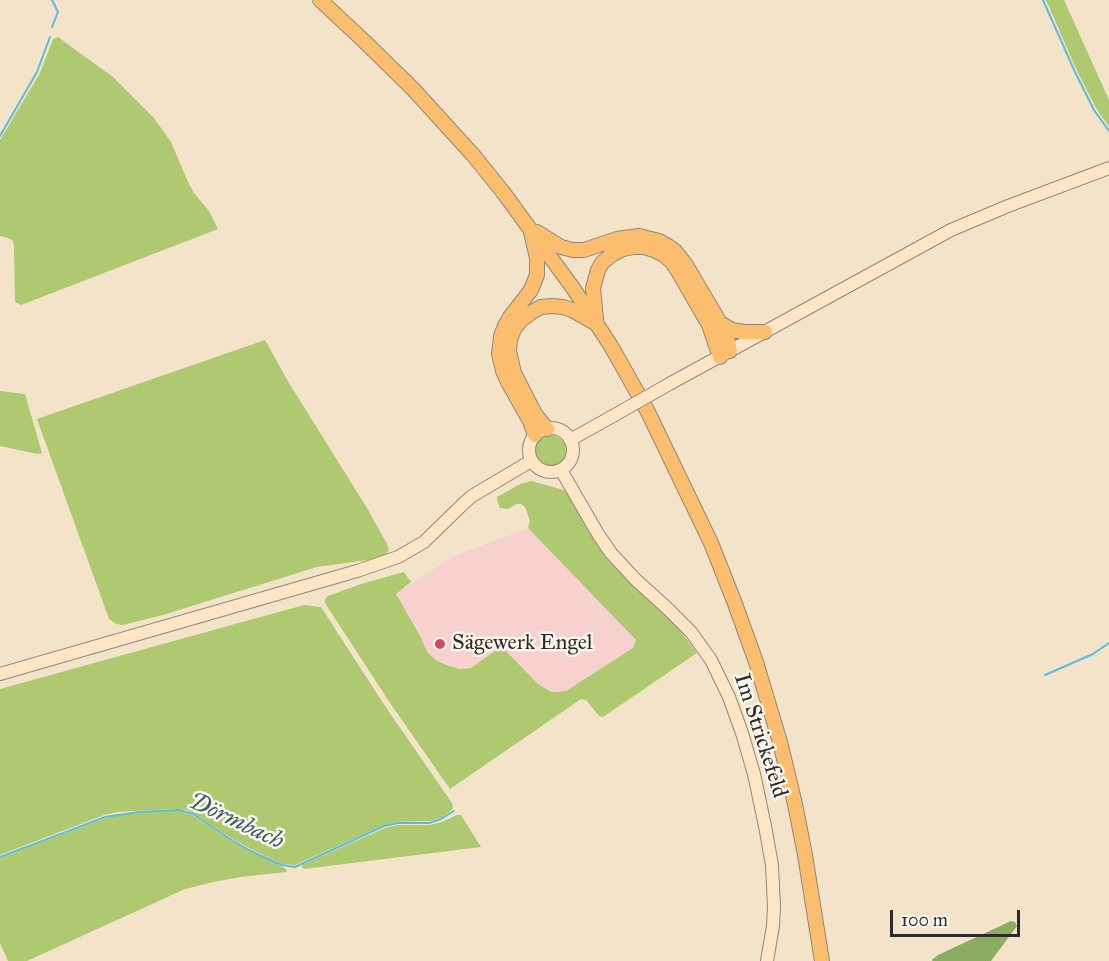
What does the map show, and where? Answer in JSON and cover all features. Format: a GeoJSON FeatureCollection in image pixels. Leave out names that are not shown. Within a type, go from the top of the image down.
{"type":"FeatureCollection","features":[{"type":"Feature","properties":{"kind":"main road"},"geometry":{"type":"LineString","coordinates":[[320,0],[387,63],[481,165],[568,280],[597,324],[647,410],[711,543],[756,662],[790,783],[805,855],[822,961]]}},
{"type":"Feature","properties":{"kind":"main road"},"geometry":{"type":"LineString","coordinates":[[570,440],[951,230],[1109,168]]}},
{"type":"Feature","properties":{"kind":"main road"},"geometry":{"type":"LineString","coordinates":[[530,227],[561,247],[573,250],[584,250],[627,237],[639,236],[668,246],[681,258],[726,333],[725,354]]}},
{"type":"Feature","properties":{"kind":"main road"},"geometry":{"type":"LineString","coordinates":[[530,227],[537,258],[537,275],[531,290],[505,326],[501,336],[499,354],[508,382],[530,421],[541,432]]}},
{"type":"Feature","properties":{"kind":"main road"},"geometry":{"type":"LineString","coordinates":[[597,324],[592,288],[602,263],[623,249],[644,247],[664,255],[672,262],[725,354]]}},
{"type":"Feature","properties":{"kind":"main road"},"geometry":{"type":"LineString","coordinates":[[541,432],[535,414],[514,372],[509,351],[514,329],[532,312],[542,307],[552,306],[572,310],[597,324]]}},
{"type":"Feature","properties":{"kind":"main road"},"geometry":{"type":"LineString","coordinates":[[720,323],[732,330],[765,332]]}},
{"type":"Feature","properties":{"kind":"main road"},"geometry":{"type":"LineString","coordinates":[[554,429],[566,434],[570,440],[573,453],[571,460],[561,470],[548,472],[535,466],[531,461],[529,447],[531,441],[541,432],[554,429]]}},
{"type":"Feature","properties":{"kind":"main road"},"geometry":{"type":"LineString","coordinates":[[0,674],[398,558],[424,542],[472,496],[531,461]]}},
{"type":"Feature","properties":{"kind":"main road","name":"Im Strickefeld"},"geometry":{"type":"LineString","coordinates":[[561,470],[611,553],[691,632],[711,660],[727,690],[754,774],[772,865],[774,916],[767,961]]}},
{"type":"Feature","properties":{"kind":"shaded area","name":"Sägewerk Engel"},"geometry":{"type":"Polygon","coordinates":[[[528,528],[636,640],[633,648],[566,691],[551,692],[538,684],[505,650],[499,648],[471,668],[449,666],[437,661],[428,653],[396,594],[452,557],[528,528]]]}},
{"type":"Feature","properties":{"kind":"green space"},"geometry":{"type":"Polygon","coordinates":[[[1046,0],[1064,0],[1109,100],[1109,127],[1096,108],[1077,71],[1046,0]]]}},
{"type":"Feature","properties":{"kind":"green space"},"geometry":{"type":"Polygon","coordinates":[[[58,37],[113,77],[154,118],[171,142],[194,193],[209,211],[218,229],[21,305],[15,302],[13,241],[0,236],[0,140],[40,73],[53,39],[58,37]]]}},
{"type":"Feature","properties":{"kind":"green space"},"geometry":{"type":"Polygon","coordinates":[[[265,340],[289,383],[367,508],[387,544],[389,549],[386,555],[374,559],[317,567],[163,615],[123,625],[116,624],[109,619],[37,419],[265,340]]]}},
{"type":"Feature","properties":{"kind":"green space"},"geometry":{"type":"Polygon","coordinates":[[[0,391],[25,394],[42,453],[0,446],[0,391]]]}},
{"type":"Feature","properties":{"kind":"green space"},"geometry":{"type":"Polygon","coordinates":[[[550,435],[562,439],[566,451],[562,463],[550,467],[538,463],[534,451],[538,439],[550,435]]]}},
{"type":"Feature","properties":{"kind":"green space"},"geometry":{"type":"Polygon","coordinates":[[[531,481],[564,490],[606,558],[675,624],[697,653],[603,717],[599,716],[586,700],[581,699],[450,789],[390,703],[325,603],[325,599],[361,584],[404,572],[411,582],[396,594],[428,653],[437,661],[460,669],[471,668],[499,648],[505,650],[538,684],[551,692],[566,691],[633,648],[636,640],[528,528],[530,521],[525,507],[517,504],[508,509],[500,508],[497,497],[520,484],[531,481]]]}},
{"type":"Feature","properties":{"kind":"green space"},"geometry":{"type":"Polygon","coordinates":[[[304,605],[321,607],[385,706],[452,803],[451,811],[441,818],[429,821],[397,822],[384,825],[295,865],[282,864],[251,849],[193,813],[172,809],[104,815],[0,855],[0,689],[304,605]]]}},
{"type":"Feature","properties":{"kind":"green space"},"geometry":{"type":"Polygon","coordinates":[[[159,811],[179,811],[192,815],[233,842],[287,870],[185,889],[27,961],[8,961],[0,943],[0,858],[106,818],[159,811]]]}},
{"type":"Feature","properties":{"kind":"green space"},"geometry":{"type":"Polygon","coordinates":[[[461,815],[481,847],[302,868],[302,865],[385,828],[398,825],[429,825],[461,815]]]}},
{"type":"Feature","properties":{"kind":"green space"},"geometry":{"type":"Polygon","coordinates":[[[1011,921],[1017,926],[991,961],[932,961],[938,955],[1011,921]]]}},
{"type":"Feature","properties":{"kind":"waterway"},"geometry":{"type":"LineString","coordinates":[[52,0],[58,12],[52,27]]}},
{"type":"Feature","properties":{"kind":"waterway"},"geometry":{"type":"LineString","coordinates":[[1043,0],[1094,110],[1109,131]]}},
{"type":"Feature","properties":{"kind":"waterway"},"geometry":{"type":"LineString","coordinates":[[0,136],[37,72],[50,37]]}},
{"type":"Feature","properties":{"kind":"waterway"},"geometry":{"type":"LineString","coordinates":[[1045,675],[1093,654],[1109,643]]}},
{"type":"Feature","properties":{"kind":"waterway","name":"Dörmbach"},"geometry":{"type":"LineString","coordinates":[[0,857],[105,817],[179,810],[193,814],[251,851],[281,865],[295,867],[384,826],[398,823],[429,823],[454,811]]}},
{"type":"Feature","properties":{"kind":"place","name":"Sägewerk Engel"},"geometry":{"type":"Point","coordinates":[440,644]}}]}
